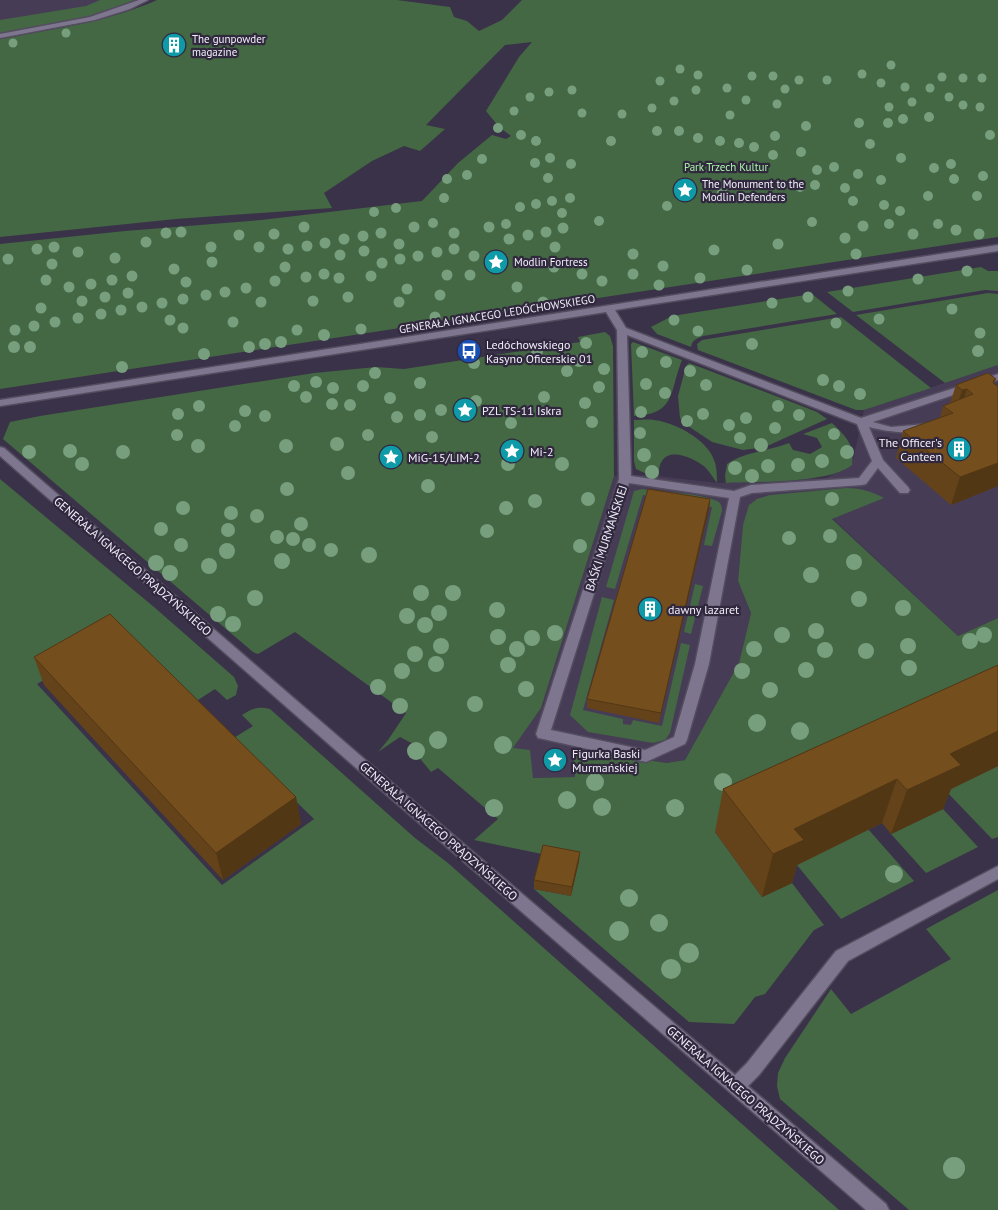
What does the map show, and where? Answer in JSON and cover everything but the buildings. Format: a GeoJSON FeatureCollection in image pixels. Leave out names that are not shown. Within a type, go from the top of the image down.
{"type":"FeatureCollection","features":[{"type":"Feature","properties":{"kind":"street"},"geometry":{"type":"LineString","coordinates":[[0,36],[50,28],[119,12],[145,0]]}},
{"type":"Feature","properties":{"kind":"street","name":"GENERAŁA IGNACEGO LEDÓCHOWSKIEGO"},"geometry":{"type":"LineString","coordinates":[[0,403],[996,251]]}},
{"type":"Feature","properties":{"kind":"street"},"geometry":{"type":"LineString","coordinates":[[609,309],[622,330],[861,422],[891,430],[936,426]]}},
{"type":"Feature","properties":{"kind":"street","name":"BAŚKI MURMAŃSKIEJ"},"geometry":{"type":"LineString","coordinates":[[622,330],[625,479],[543,734],[646,756],[680,740],[702,664],[735,495]]}},
{"type":"Feature","properties":{"kind":"street"},"geometry":{"type":"LineString","coordinates":[[861,422],[998,377]]}},
{"type":"Feature","properties":{"kind":"street"},"geometry":{"type":"LineString","coordinates":[[861,422],[878,461],[904,490]]}},
{"type":"Feature","properties":{"kind":"street","name":"GENERAŁA IGNACEGO PRĄDZYŃSKIEGO"},"geometry":{"type":"LineString","coordinates":[[0,450],[400,799],[880,1210]]}},
{"type":"Feature","properties":{"kind":"street"},"geometry":{"type":"LineString","coordinates":[[625,479],[735,495],[750,489],[862,481],[878,461]]}},
{"type":"Feature","properties":{"kind":"street"},"geometry":{"type":"LineString","coordinates":[[736,1086],[753,1068],[842,956],[998,872]]}},
{"type":"Feature","properties":{"kind":"shaded area"},"geometry":{"type":"Polygon","coordinates":[[[0,0],[138,0],[0,35],[0,0]]]}},
{"type":"Feature","properties":{"kind":"shaded area"},"geometry":{"type":"Polygon","coordinates":[[[998,365],[998,618],[958,636],[832,518],[743,525],[738,581],[751,613],[739,663],[685,760],[667,763],[573,749],[575,777],[533,778],[512,749],[541,708],[614,476],[649,475],[717,483],[826,478],[852,465],[864,410],[998,365]]]}},
{"type":"Feature","properties":{"kind":"green space"},"geometry":{"type":"Polygon","coordinates":[[[100,0],[138,0],[101,15],[0,35],[0,20],[86,6],[100,0]]]}},
{"type":"Feature","properties":{"kind":"green space","name":"Park Trzech Kultur"},"geometry":{"type":"Polygon","coordinates":[[[157,0],[397,0],[450,7],[454,17],[467,21],[479,31],[502,20],[522,0],[998,0],[998,237],[0,389],[0,244],[261,220],[422,201],[458,163],[492,135],[506,139],[511,136],[499,127],[486,111],[519,57],[532,42],[505,45],[426,125],[445,129],[420,151],[404,146],[372,161],[324,193],[332,208],[176,219],[0,237],[0,39],[100,19],[138,8],[157,0]]]}},
{"type":"Feature","properties":{"kind":"green space"},"geometry":{"type":"Polygon","coordinates":[[[981,267],[988,271],[998,271],[998,291],[985,290],[853,312],[827,292],[981,267]]]}},
{"type":"Feature","properties":{"kind":"green space"},"geometry":{"type":"Polygon","coordinates":[[[988,293],[998,294],[998,365],[945,383],[856,315],[988,293]]]}},
{"type":"Feature","properties":{"kind":"green space"},"geometry":{"type":"Polygon","coordinates":[[[812,294],[837,314],[703,336],[693,341],[691,347],[657,334],[651,327],[672,316],[812,294]]]}},
{"type":"Feature","properties":{"kind":"green space"},"geometry":{"type":"Polygon","coordinates":[[[841,317],[931,388],[864,410],[856,410],[698,350],[697,344],[702,340],[841,317]]]}},
{"type":"Feature","properties":{"kind":"green space"},"geometry":{"type":"Polygon","coordinates":[[[605,332],[610,336],[613,346],[614,476],[541,708],[513,748],[530,750],[533,778],[575,777],[573,749],[667,763],[685,760],[739,663],[751,613],[738,581],[743,525],[749,505],[757,499],[770,495],[846,488],[861,489],[884,498],[832,519],[958,636],[998,618],[998,702],[715,832],[762,897],[792,883],[824,925],[814,930],[765,994],[755,997],[734,1024],[689,1022],[534,889],[571,896],[542,854],[474,840],[498,819],[438,768],[431,772],[413,750],[417,746],[400,737],[378,752],[406,713],[295,632],[258,654],[253,652],[3,439],[10,422],[40,416],[314,373],[376,367],[404,369],[580,342],[578,337],[605,332]]]}},
{"type":"Feature","properties":{"kind":"green space"},"geometry":{"type":"Polygon","coordinates":[[[633,342],[682,360],[669,400],[664,406],[648,414],[634,416],[631,344],[633,342]]]}},
{"type":"Feature","properties":{"kind":"green space"},"geometry":{"type":"Polygon","coordinates":[[[689,363],[817,412],[827,419],[765,447],[743,450],[712,442],[685,424],[680,418],[678,396],[686,366],[689,363]]]}},
{"type":"Feature","properties":{"kind":"green space"},"geometry":{"type":"Polygon","coordinates":[[[634,420],[662,421],[680,428],[697,439],[710,452],[714,460],[717,483],[701,464],[683,456],[671,455],[666,457],[662,461],[658,477],[636,469],[634,461],[634,420]]]}},
{"type":"Feature","properties":{"kind":"green space"},"geometry":{"type":"Polygon","coordinates":[[[832,423],[851,446],[852,465],[827,476],[810,479],[726,483],[727,464],[749,454],[789,443],[793,450],[810,454],[822,447],[817,438],[803,434],[832,423]]]}},
{"type":"Feature","properties":{"kind":"green space"},"geometry":{"type":"Polygon","coordinates":[[[0,479],[154,607],[234,677],[238,686],[236,695],[227,700],[215,689],[195,702],[87,654],[37,684],[222,885],[314,819],[232,739],[253,726],[242,715],[256,708],[270,709],[415,838],[448,863],[839,1210],[0,1210],[0,479]]]}},
{"type":"Feature","properties":{"kind":"green space"},"geometry":{"type":"Polygon","coordinates":[[[642,489],[691,494],[710,498],[718,502],[721,505],[722,511],[712,546],[704,545],[712,507],[643,495],[615,589],[606,587],[634,491],[642,489]]]}},
{"type":"Feature","properties":{"kind":"green space"},"geometry":{"type":"Polygon","coordinates":[[[695,584],[703,586],[691,634],[684,632],[695,584]]]}},
{"type":"Feature","properties":{"kind":"green space"},"geometry":{"type":"Polygon","coordinates":[[[602,597],[614,600],[583,710],[623,719],[623,724],[631,725],[633,720],[662,726],[681,643],[690,645],[670,733],[665,740],[653,743],[588,732],[570,715],[602,597]]]}},
{"type":"Feature","properties":{"kind":"green space"},"geometry":{"type":"Polygon","coordinates":[[[998,766],[998,837],[992,839],[946,791],[998,766]]]}},
{"type":"Feature","properties":{"kind":"green space"},"geometry":{"type":"Polygon","coordinates":[[[943,809],[978,847],[926,873],[891,834],[943,809]]]}},
{"type":"Feature","properties":{"kind":"green space"},"geometry":{"type":"Polygon","coordinates":[[[868,829],[914,881],[841,919],[797,865],[868,829]]]}},
{"type":"Feature","properties":{"kind":"green space"},"geometry":{"type":"Polygon","coordinates":[[[998,890],[998,1210],[909,1210],[780,1099],[777,1086],[778,1073],[785,1058],[831,989],[851,1014],[951,959],[926,929],[998,890]]]}},
{"type":"Feature","properties":{"kind":"place","name":"The gunpowder magazine"},"geometry":{"type":"Point","coordinates":[174,45]}},
{"type":"Feature","properties":{"kind":"place","name":"The Monument to the Modlin Defenders"},"geometry":{"type":"Point","coordinates":[685,190]}},
{"type":"Feature","properties":{"kind":"place","name":"Modlin Fortress"},"geometry":{"type":"Point","coordinates":[496,262]}},
{"type":"Feature","properties":{"kind":"place","name":"Ledóchowskiego Kasyno Oficerskie 01"},"geometry":{"type":"Point","coordinates":[469,351]}},
{"type":"Feature","properties":{"kind":"place","name":"PZL TS-11 Iskra"},"geometry":{"type":"Point","coordinates":[465,410]}},
{"type":"Feature","properties":{"kind":"place","name":"The Officer's Canteen"},"geometry":{"type":"Point","coordinates":[959,449]}},
{"type":"Feature","properties":{"kind":"place","name":"Mi-2"},"geometry":{"type":"Point","coordinates":[512,451]}},
{"type":"Feature","properties":{"kind":"place","name":"MiG-15/LIM-2"},"geometry":{"type":"Point","coordinates":[391,457]}},
{"type":"Feature","properties":{"kind":"place","name":"dawny lazaret"},"geometry":{"type":"Point","coordinates":[650,609]}},
{"type":"Feature","properties":{"kind":"place","name":"Figurka Baski Murmańskiej"},"geometry":{"type":"Point","coordinates":[555,760]}}]}
